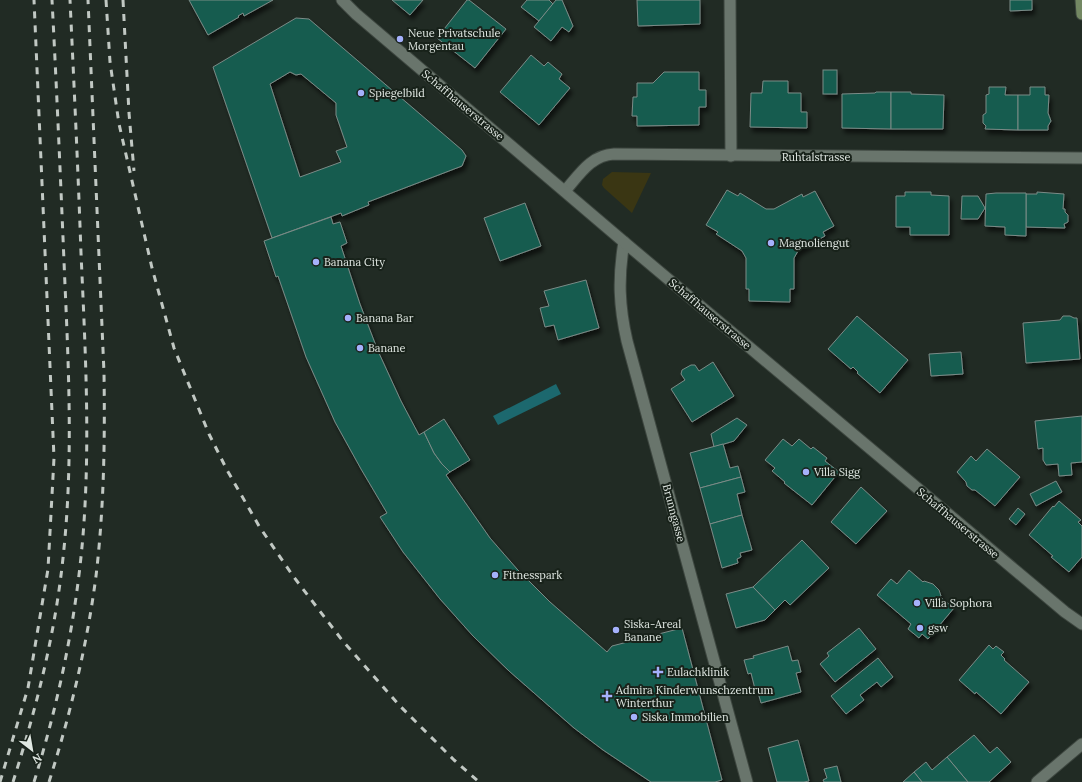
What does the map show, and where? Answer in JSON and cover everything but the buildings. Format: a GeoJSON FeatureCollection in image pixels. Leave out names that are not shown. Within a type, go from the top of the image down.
{"type":"FeatureCollection","features":[{"type":"Feature","properties":{"kind":"main road"},"geometry":{"type":"LineString","coordinates":[[1081,0],[1082,14]]}},
{"type":"Feature","properties":{"kind":"street","name":"Schaffhauserstrasse"},"geometry":{"type":"LineString","coordinates":[[342,0],[356,14],[624,242],[1053,602],[1082,624]]}},
{"type":"Feature","properties":{"kind":"street"},"geometry":{"type":"LineString","coordinates":[[730,0],[731,156]]}},
{"type":"Feature","properties":{"kind":"street","name":"Ruhtalstrasse"},"geometry":{"type":"LineString","coordinates":[[565,191],[590,163],[601,156],[608,154],[1082,158]]}},
{"type":"Feature","properties":{"kind":"street","name":"Brunngasse"},"geometry":{"type":"LineString","coordinates":[[624,242],[620,284],[621,310],[626,335],[748,782]]}},
{"type":"Feature","properties":{"kind":"street"},"geometry":{"type":"LineString","coordinates":[[1037,782],[1082,744]]}},
{"type":"Feature","properties":{"kind":"shaded area"},"geometry":{"type":"Polygon","coordinates":[[[612,172],[651,173],[632,213],[602,185],[603,179],[612,172]]]}},
{"type":"Feature","properties":{"kind":"water"},"geometry":{"type":"Polygon","coordinates":[[[556,384],[561,394],[498,425],[493,416],[556,384]]]}},
{"type":"Feature","properties":{"kind":"railway"},"geometry":{"type":"LineString","coordinates":[[0,782],[28,688],[48,569],[54,458],[34,0]]}},
{"type":"Feature","properties":{"kind":"railway"},"geometry":{"type":"LineString","coordinates":[[13,782],[37,699],[50,643],[63,558],[68,490],[68,353],[52,0]]}},
{"type":"Feature","properties":{"kind":"railway"},"geometry":{"type":"LineString","coordinates":[[34,782],[60,686],[72,621],[81,555],[86,489],[87,422],[85,354],[70,0]]}},
{"type":"Feature","properties":{"kind":"railway"},"geometry":{"type":"LineString","coordinates":[[49,782],[71,706],[88,628],[99,551],[102,500],[104,373],[88,0]]}},
{"type":"Feature","properties":{"kind":"railway"},"geometry":{"type":"LineString","coordinates":[[106,0],[110,62],[119,124],[152,268],[174,348],[209,434],[227,470],[259,526],[293,576],[342,640],[399,705],[454,760],[479,782]]}},
{"type":"Feature","properties":{"kind":"railway"},"geometry":{"type":"LineString","coordinates":[[123,0],[129,113],[134,171]]}},
{"type":"Feature","properties":{"kind":"place","name":"Neue Privatschule Morgentau"},"geometry":{"type":"Point","coordinates":[400,39]}},
{"type":"Feature","properties":{"kind":"place","name":"Spiegelbild"},"geometry":{"type":"Point","coordinates":[361,93]}},
{"type":"Feature","properties":{"kind":"place","name":"Magnoliengut"},"geometry":{"type":"Point","coordinates":[771,243]}},
{"type":"Feature","properties":{"kind":"place","name":"Banana City"},"geometry":{"type":"Point","coordinates":[316,262]}},
{"type":"Feature","properties":{"kind":"place","name":"Banana Bar"},"geometry":{"type":"Point","coordinates":[348,318]}},
{"type":"Feature","properties":{"kind":"place","name":"Banane"},"geometry":{"type":"Point","coordinates":[360,348]}},
{"type":"Feature","properties":{"kind":"place","name":"Villa Sigg"},"geometry":{"type":"Point","coordinates":[806,472]}},
{"type":"Feature","properties":{"kind":"place","name":"Fitnesspark"},"geometry":{"type":"Point","coordinates":[495,575]}},
{"type":"Feature","properties":{"kind":"place","name":"Villa Sophora"},"geometry":{"type":"Point","coordinates":[917,603]}},
{"type":"Feature","properties":{"kind":"place","name":"gsw"},"geometry":{"type":"Point","coordinates":[920,628]}},
{"type":"Feature","properties":{"kind":"place","name":"Siska-Areal Banane"},"geometry":{"type":"Point","coordinates":[616,630]}},
{"type":"Feature","properties":{"kind":"place","name":"Eulachklinik"},"geometry":{"type":"Point","coordinates":[658,672]}},
{"type":"Feature","properties":{"kind":"place","name":"Admira Kinderwunschzentrum Winterthur"},"geometry":{"type":"Point","coordinates":[607,696]}},
{"type":"Feature","properties":{"kind":"place","name":"Siska Immobilien"},"geometry":{"type":"Point","coordinates":[634,717]}}]}
